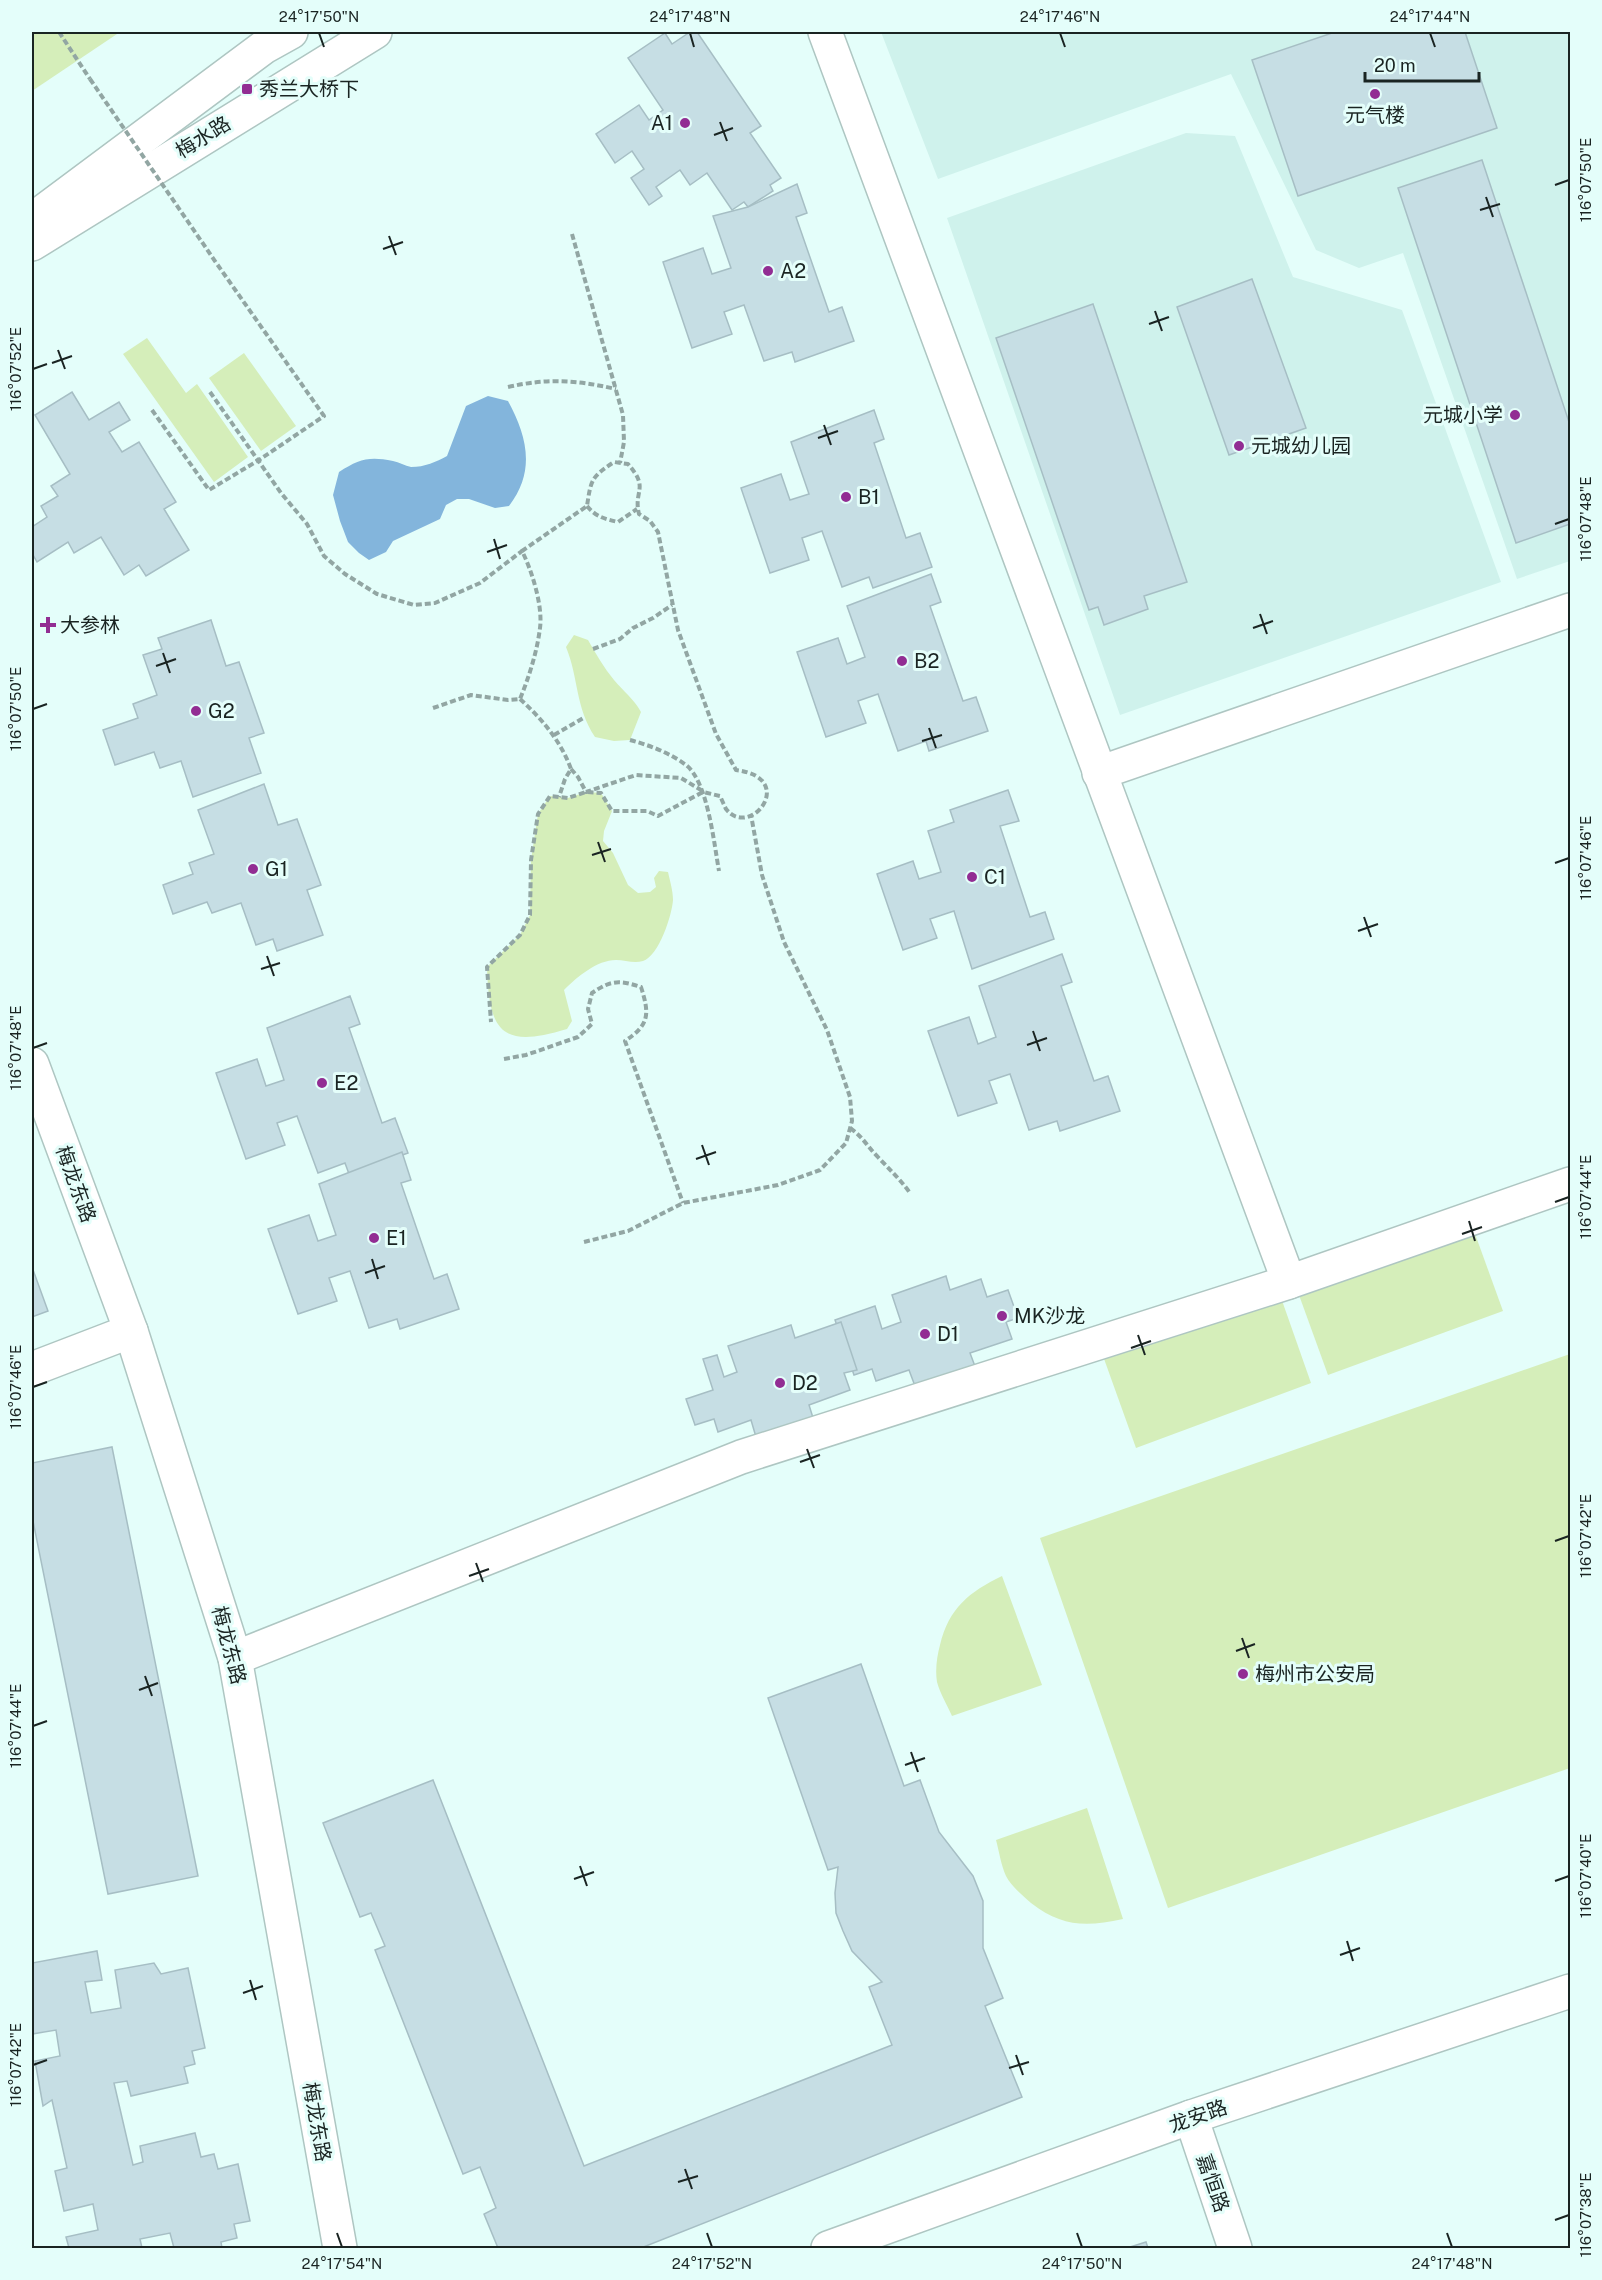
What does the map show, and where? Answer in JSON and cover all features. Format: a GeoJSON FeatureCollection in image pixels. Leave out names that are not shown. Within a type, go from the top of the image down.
{"type":"FeatureCollection","features":[{"type":"Feature","properties":{"kind":"street","name":"梅水路"},"geometry":{"type":"LineString","coordinates":[[32,220],[264,47],[291,32]]}},
{"type":"Feature","properties":{"kind":"street","name":"梅水路"},"geometry":{"type":"LineString","coordinates":[[32,244],[375,32]]}},
{"type":"Feature","properties":{"kind":"street"},"geometry":{"type":"LineString","coordinates":[[825,32],[1289,1282]]}},
{"type":"Feature","properties":{"kind":"street"},"geometry":{"type":"LineString","coordinates":[[1100,773],[1570,610]]}},
{"type":"Feature","properties":{"kind":"street","name":"梅龙东路"},"geometry":{"type":"LineString","coordinates":[[32,1064],[131,1331],[236,1658],[340,2248]]}},
{"type":"Feature","properties":{"kind":"street"},"geometry":{"type":"LineString","coordinates":[[236,1658],[741,1457],[1289,1282],[1570,1184]]}},
{"type":"Feature","properties":{"kind":"street"},"geometry":{"type":"LineString","coordinates":[[32,1369],[131,1331]]}},
{"type":"Feature","properties":{"kind":"street","name":"龙安路"},"geometry":{"type":"LineString","coordinates":[[828,2248],[1191,2117],[1570,1991]]}},
{"type":"Feature","properties":{"kind":"street","name":"嘉恒路"},"geometry":{"type":"LineString","coordinates":[[1191,2117],[1235,2248]]}},
{"type":"Feature","properties":{"kind":"path"},"geometry":{"type":"LineString","coordinates":[[59,32],[324,416],[259,460],[208,490],[152,410]]}},
{"type":"Feature","properties":{"kind":"path"},"geometry":{"type":"LineString","coordinates":[[572,234],[623,415],[624,433],[620,463]]}},
{"type":"Feature","properties":{"kind":"path"},"geometry":{"type":"LineString","coordinates":[[508,387],[529,382],[564,380],[616,388]]}},
{"type":"Feature","properties":{"kind":"path"},"geometry":{"type":"LineString","coordinates":[[210,392],[281,493],[307,524],[324,556],[345,574],[377,594],[414,605],[435,603],[480,584],[522,551],[587,506],[591,482],[614,462],[628,464],[639,476],[640,493],[636,502],[637,509],[639,514],[650,521],[658,532],[678,630],[716,734],[736,770],[750,772],[760,777],[767,790],[766,804],[758,813],[739,816],[727,811],[720,796],[703,792],[681,778],[636,776],[568,798],[550,796],[538,814],[531,860],[530,915],[520,935],[487,967],[491,1022]]}},
{"type":"Feature","properties":{"kind":"path"},"geometry":{"type":"LineString","coordinates":[[587,506],[593,513],[604,519],[618,522],[630,516],[637,509]]}},
{"type":"Feature","properties":{"kind":"path"},"geometry":{"type":"LineString","coordinates":[[520,699],[528,680],[540,626],[535,582],[522,551]]}},
{"type":"Feature","properties":{"kind":"path"},"geometry":{"type":"LineString","coordinates":[[593,649],[620,639],[633,628],[672,605]]}},
{"type":"Feature","properties":{"kind":"path"},"geometry":{"type":"LineString","coordinates":[[433,708],[471,695],[508,700],[520,699]]}},
{"type":"Feature","properties":{"kind":"path"},"geometry":{"type":"LineString","coordinates":[[520,699],[554,735],[586,792]]}},
{"type":"Feature","properties":{"kind":"path"},"geometry":{"type":"LineString","coordinates":[[554,735],[585,717]]}},
{"type":"Feature","properties":{"kind":"path"},"geometry":{"type":"LineString","coordinates":[[630,740],[650,746],[687,766],[703,792],[713,832],[719,871]]}},
{"type":"Feature","properties":{"kind":"path"},"geometry":{"type":"LineString","coordinates":[[559,797],[571,768]]}},
{"type":"Feature","properties":{"kind":"path"},"geometry":{"type":"LineString","coordinates":[[586,792],[601,793],[612,811],[647,811],[658,816],[703,792]]}},
{"type":"Feature","properties":{"kind":"path"},"geometry":{"type":"LineString","coordinates":[[584,1242],[628,1231],[682,1203],[767,1188],[820,1170],[846,1143],[852,1120],[850,1097],[827,1030],[784,942],[762,875],[751,815]]}},
{"type":"Feature","properties":{"kind":"path"},"geometry":{"type":"LineString","coordinates":[[504,1059],[536,1052],[578,1037],[591,1024],[588,1009],[592,993],[607,983],[624,982],[641,987],[646,1004],[646,1022],[638,1032],[625,1041],[682,1203]]}},
{"type":"Feature","properties":{"kind":"path"},"geometry":{"type":"LineString","coordinates":[[850,1128],[862,1137],[910,1193]]}},
{"type":"Feature","properties":{"kind":"shaded area","name":"元城小学"},"geometry":{"type":"Polygon","coordinates":[[[881,32],[1570,32],[1570,561],[1517,579],[1403,253],[1359,268],[1316,250],[1231,74],[938,179],[881,32]]]}},
{"type":"Feature","properties":{"kind":"shaded area","name":"元城幼儿园"},"geometry":{"type":"Polygon","coordinates":[[[1186,133],[1235,136],[1293,277],[1402,310],[1501,582],[1120,715],[947,218],[1186,133]]]}},
{"type":"Feature","properties":{"kind":"green space"},"geometry":{"type":"Polygon","coordinates":[[[32,32],[120,32],[32,91],[32,32]]]}},
{"type":"Feature","properties":{"kind":"green space"},"geometry":{"type":"Polygon","coordinates":[[[147,338],[186,393],[197,384],[248,457],[214,482],[123,354],[147,338]]]}},
{"type":"Feature","properties":{"kind":"green space"},"geometry":{"type":"Polygon","coordinates":[[[244,353],[296,426],[261,451],[209,378],[244,353]]]}},
{"type":"Feature","properties":{"kind":"green space"},"geometry":{"type":"Polygon","coordinates":[[[574,635],[588,640],[610,675],[641,712],[630,740],[614,741],[595,737],[589,726],[580,704],[566,647],[574,635]]]}},
{"type":"Feature","properties":{"kind":"green space"},"geometry":{"type":"Polygon","coordinates":[[[586,792],[601,793],[612,811],[604,831],[603,841],[613,853],[628,885],[638,893],[650,892],[656,887],[654,878],[659,871],[668,872],[673,897],[670,915],[664,934],[649,958],[640,962],[616,960],[602,963],[581,975],[564,990],[572,1021],[567,1029],[527,1037],[513,1035],[503,1030],[491,1007],[487,967],[520,935],[530,915],[531,860],[538,814],[550,796],[568,798],[586,792]]]}},
{"type":"Feature","properties":{"kind":"green space"},"geometry":{"type":"Polygon","coordinates":[[[1470,1220],[1503,1311],[1328,1375],[1295,1284],[1470,1220]]]}},
{"type":"Feature","properties":{"kind":"green space"},"geometry":{"type":"Polygon","coordinates":[[[1279,1292],[1311,1383],[1136,1448],[1103,1356],[1279,1292]]]}},
{"type":"Feature","properties":{"kind":"green space"},"geometry":{"type":"Polygon","coordinates":[[[1570,1354],[1570,1768],[1168,1908],[1040,1538],[1570,1354]]]}},
{"type":"Feature","properties":{"kind":"green space"},"geometry":{"type":"Polygon","coordinates":[[[1002,1576],[1042,1685],[952,1716],[936,1677],[937,1658],[944,1632],[955,1611],[970,1595],[1002,1576]]]}},
{"type":"Feature","properties":{"kind":"green space"},"geometry":{"type":"Polygon","coordinates":[[[1087,1808],[1123,1919],[1086,1924],[1053,1917],[1031,1903],[1017,1890],[1008,1880],[1003,1867],[996,1840],[1087,1808]]]}},
{"type":"Feature","properties":{"kind":"water"},"geometry":{"type":"Polygon","coordinates":[[[488,396],[508,401],[524,440],[526,467],[523,480],[509,506],[495,508],[469,499],[457,499],[446,505],[440,519],[393,541],[386,552],[369,560],[359,553],[348,542],[333,495],[339,472],[359,461],[371,459],[393,461],[411,467],[426,465],[447,456],[466,406],[488,396]]]}},
{"type":"Feature","properties":{"kind":"building","name":"A1"},"geometry":{"type":"Polygon","coordinates":[[[690,32],[697,32],[761,126],[750,133],[781,178],[770,185],[773,191],[748,207],[744,202],[732,210],[707,173],[690,185],[680,170],[656,187],[662,196],[649,205],[631,178],[644,169],[632,151],[615,163],[596,134],[639,105],[649,120],[663,110],[628,58],[665,33],[672,44],[690,32]]]}},
{"type":"Feature","properties":{"kind":"building","name":"元气楼"},"geometry":{"type":"Polygon","coordinates":[[[1335,32],[1465,32],[1497,128],[1298,196],[1252,60],[1335,32]]]}},
{"type":"Feature","properties":{"kind":"building"},"geometry":{"type":"Polygon","coordinates":[[[1482,160],[1570,425],[1570,524],[1516,543],[1398,188],[1482,160]]]}},
{"type":"Feature","properties":{"kind":"building","name":"A2"},"geometry":{"type":"Polygon","coordinates":[[[797,184],[807,213],[796,217],[829,312],[842,307],[854,341],[795,362],[792,352],[764,361],[744,305],[724,312],[732,334],[692,348],[663,262],[703,248],[712,274],[731,268],[713,216],[748,207],[797,184]]]}},
{"type":"Feature","properties":{"kind":"building"},"geometry":{"type":"Polygon","coordinates":[[[1252,279],[1306,428],[1229,455],[1177,307],[1252,279]]]}},
{"type":"Feature","properties":{"kind":"building"},"geometry":{"type":"Polygon","coordinates":[[[1093,304],[1187,582],[1144,596],[1148,609],[1104,625],[1098,607],[1089,610],[996,338],[1093,304]]]}},
{"type":"Feature","properties":{"kind":"building"},"geometry":{"type":"Polygon","coordinates":[[[72,392],[89,420],[119,402],[130,420],[109,432],[122,452],[139,442],[176,502],[164,509],[189,550],[146,576],[139,565],[124,575],[101,537],[74,553],[68,542],[37,562],[32,553],[32,527],[47,517],[41,506],[58,496],[51,486],[70,474],[35,415],[72,392]]]}},
{"type":"Feature","properties":{"kind":"building","name":"B1"},"geometry":{"type":"Polygon","coordinates":[[[874,410],[884,439],[874,443],[906,538],[920,533],[932,567],[873,588],[869,577],[842,587],[822,531],[802,538],[809,560],[770,573],[741,488],[781,474],[790,500],[809,494],[791,442],[874,410]]]}},
{"type":"Feature","properties":{"kind":"building","name":"B2"},"geometry":{"type":"Polygon","coordinates":[[[931,574],[941,602],[930,606],[963,701],[976,697],[988,731],[929,751],[926,741],[898,751],[878,694],[858,701],[866,723],[826,737],[797,652],[838,638],[847,664],[865,657],[847,606],[931,574]]]}},
{"type":"Feature","properties":{"kind":"building","name":"G2"},"geometry":{"type":"Polygon","coordinates":[[[211,620],[226,666],[239,662],[264,733],[249,738],[261,773],[193,797],[181,761],[160,768],[154,752],[115,765],[103,730],[138,718],[133,704],[157,695],[143,655],[162,649],[158,638],[211,620]]]}},
{"type":"Feature","properties":{"kind":"building","name":"G1"},"geometry":{"type":"Polygon","coordinates":[[[264,784],[278,825],[297,819],[321,885],[307,890],[323,935],[277,951],[273,939],[256,945],[241,903],[212,913],[207,902],[173,914],[163,885],[193,874],[189,863],[214,854],[198,810],[264,784]]]}},
{"type":"Feature","properties":{"kind":"building","name":"C1"},"geometry":{"type":"Polygon","coordinates":[[[1008,790],[1019,821],[1000,826],[1030,917],[1045,912],[1054,939],[972,969],[954,911],[930,919],[937,938],[903,950],[877,874],[913,861],[919,879],[941,872],[928,831],[954,822],[950,810],[1008,790]]]}},
{"type":"Feature","properties":{"kind":"building"},"geometry":{"type":"Polygon","coordinates":[[[1062,954],[1072,982],[1061,986],[1094,1081],[1108,1076],[1120,1111],[1060,1131],[1057,1121],[1029,1130],[1010,1074],[989,1081],[997,1103],[958,1116],[928,1031],[969,1017],[978,1044],[996,1037],[979,986],[1062,954]]]}},
{"type":"Feature","properties":{"kind":"building","name":"E2"},"geometry":{"type":"Polygon","coordinates":[[[350,996],[360,1024],[349,1028],[382,1123],[395,1118],[408,1153],[349,1174],[345,1163],[318,1173],[297,1116],[277,1123],[285,1145],[246,1159],[216,1073],[257,1059],[266,1086],[284,1080],[267,1028],[350,996]]]}},
{"type":"Feature","properties":{"kind":"building","name":"E1"},"geometry":{"type":"Polygon","coordinates":[[[402,1152],[411,1180],[401,1183],[434,1279],[447,1274],[459,1309],[400,1329],[397,1319],[369,1328],[350,1271],[329,1278],[337,1301],[298,1314],[268,1229],[309,1215],[318,1241],[336,1235],[319,1184],[402,1152]]]}},
{"type":"Feature","properties":{"kind":"building"},"geometry":{"type":"Polygon","coordinates":[[[32,1267],[48,1311],[32,1317],[32,1267]]]}},
{"type":"Feature","properties":{"kind":"building","name":"D1"},"geometry":{"type":"Polygon","coordinates":[[[946,1276],[950,1290],[981,1279],[987,1297],[1008,1290],[1018,1318],[1006,1322],[1012,1339],[970,1353],[976,1369],[915,1386],[909,1370],[876,1381],[872,1369],[854,1375],[835,1320],[875,1306],[882,1329],[901,1322],[892,1295],[946,1276]]]}},
{"type":"Feature","properties":{"kind":"building","name":"D2"},"geometry":{"type":"Polygon","coordinates":[[[841,1322],[857,1370],[844,1373],[850,1390],[809,1405],[814,1421],[756,1437],[751,1420],[718,1432],[714,1419],[695,1425],[686,1399],[713,1390],[703,1359],[717,1355],[724,1377],[737,1372],[728,1346],[791,1325],[795,1338],[841,1322]]]}},
{"type":"Feature","properties":{"kind":"building"},"geometry":{"type":"Polygon","coordinates":[[[112,1447],[198,1876],[108,1894],[32,1516],[32,1463],[112,1447]]]}},
{"type":"Feature","properties":{"kind":"building"},"geometry":{"type":"Polygon","coordinates":[[[861,1664],[904,1786],[920,1780],[939,1832],[973,1876],[983,1901],[983,1948],[1003,1998],[985,2006],[1022,2097],[641,2248],[498,2248],[484,2214],[496,2208],[480,2167],[463,2174],[375,1950],[385,1946],[371,1913],[360,1917],[323,1823],[433,1780],[584,2166],[892,2045],[869,1987],[882,1982],[852,1951],[843,1931],[836,1913],[835,1893],[838,1867],[828,1870],[768,1698],[861,1664]]]}},
{"type":"Feature","properties":{"kind":"building"},"geometry":{"type":"Polygon","coordinates":[[[97,1951],[102,1980],[85,1982],[91,2013],[121,2008],[115,1970],[154,1963],[161,1974],[188,1968],[205,2048],[192,2051],[195,2064],[184,2067],[188,2083],[131,2096],[127,2081],[114,2083],[133,2165],[143,2162],[140,2146],[195,2133],[201,2157],[214,2154],[218,2169],[238,2164],[250,2221],[234,2224],[237,2238],[221,2242],[222,2248],[174,2248],[170,2233],[140,2239],[142,2248],[69,2248],[66,2237],[98,2230],[93,2204],[64,2211],[55,2171],[67,2168],[52,2100],[43,2106],[35,2061],[60,2056],[56,2030],[32,2034],[32,1963],[97,1951]]]}},
{"type":"Feature","properties":{"kind":"building"},"geometry":{"type":"Polygon","coordinates":[[[1146,2242],[1148,2248],[1127,2248],[1146,2242]]]}},
{"type":"Feature","properties":{"kind":"place","name":"秀兰大桥下"},"geometry":{"type":"Point","coordinates":[247,89]}},
{"type":"Feature","properties":{"kind":"place","name":"元气楼"},"geometry":{"type":"Point","coordinates":[1375,94]}},
{"type":"Feature","properties":{"kind":"place","name":"A1"},"geometry":{"type":"Point","coordinates":[685,123]}},
{"type":"Feature","properties":{"kind":"place","name":"A2"},"geometry":{"type":"Point","coordinates":[768,271]}},
{"type":"Feature","properties":{"kind":"place","name":"元城小学"},"geometry":{"type":"Point","coordinates":[1515,415]}},
{"type":"Feature","properties":{"kind":"place","name":"元城幼儿园"},"geometry":{"type":"Point","coordinates":[1239,446]}},
{"type":"Feature","properties":{"kind":"place","name":"B1"},"geometry":{"type":"Point","coordinates":[846,497]}},
{"type":"Feature","properties":{"kind":"place","name":"大参林"},"geometry":{"type":"Point","coordinates":[48,625]}},
{"type":"Feature","properties":{"kind":"place","name":"B2"},"geometry":{"type":"Point","coordinates":[902,661]}},
{"type":"Feature","properties":{"kind":"place","name":"G2"},"geometry":{"type":"Point","coordinates":[196,711]}},
{"type":"Feature","properties":{"kind":"place","name":"G1"},"geometry":{"type":"Point","coordinates":[253,869]}},
{"type":"Feature","properties":{"kind":"place","name":"C1"},"geometry":{"type":"Point","coordinates":[972,877]}},
{"type":"Feature","properties":{"kind":"place","name":"E2"},"geometry":{"type":"Point","coordinates":[322,1083]}},
{"type":"Feature","properties":{"kind":"place","name":"E1"},"geometry":{"type":"Point","coordinates":[374,1238]}},
{"type":"Feature","properties":{"kind":"place","name":"MK沙龙"},"geometry":{"type":"Point","coordinates":[1002,1316]}},
{"type":"Feature","properties":{"kind":"place","name":"D1"},"geometry":{"type":"Point","coordinates":[925,1334]}},
{"type":"Feature","properties":{"kind":"place","name":"D2"},"geometry":{"type":"Point","coordinates":[780,1383]}},
{"type":"Feature","properties":{"kind":"place","name":"梅州市公安局"},"geometry":{"type":"Point","coordinates":[1243,1674]}}]}
